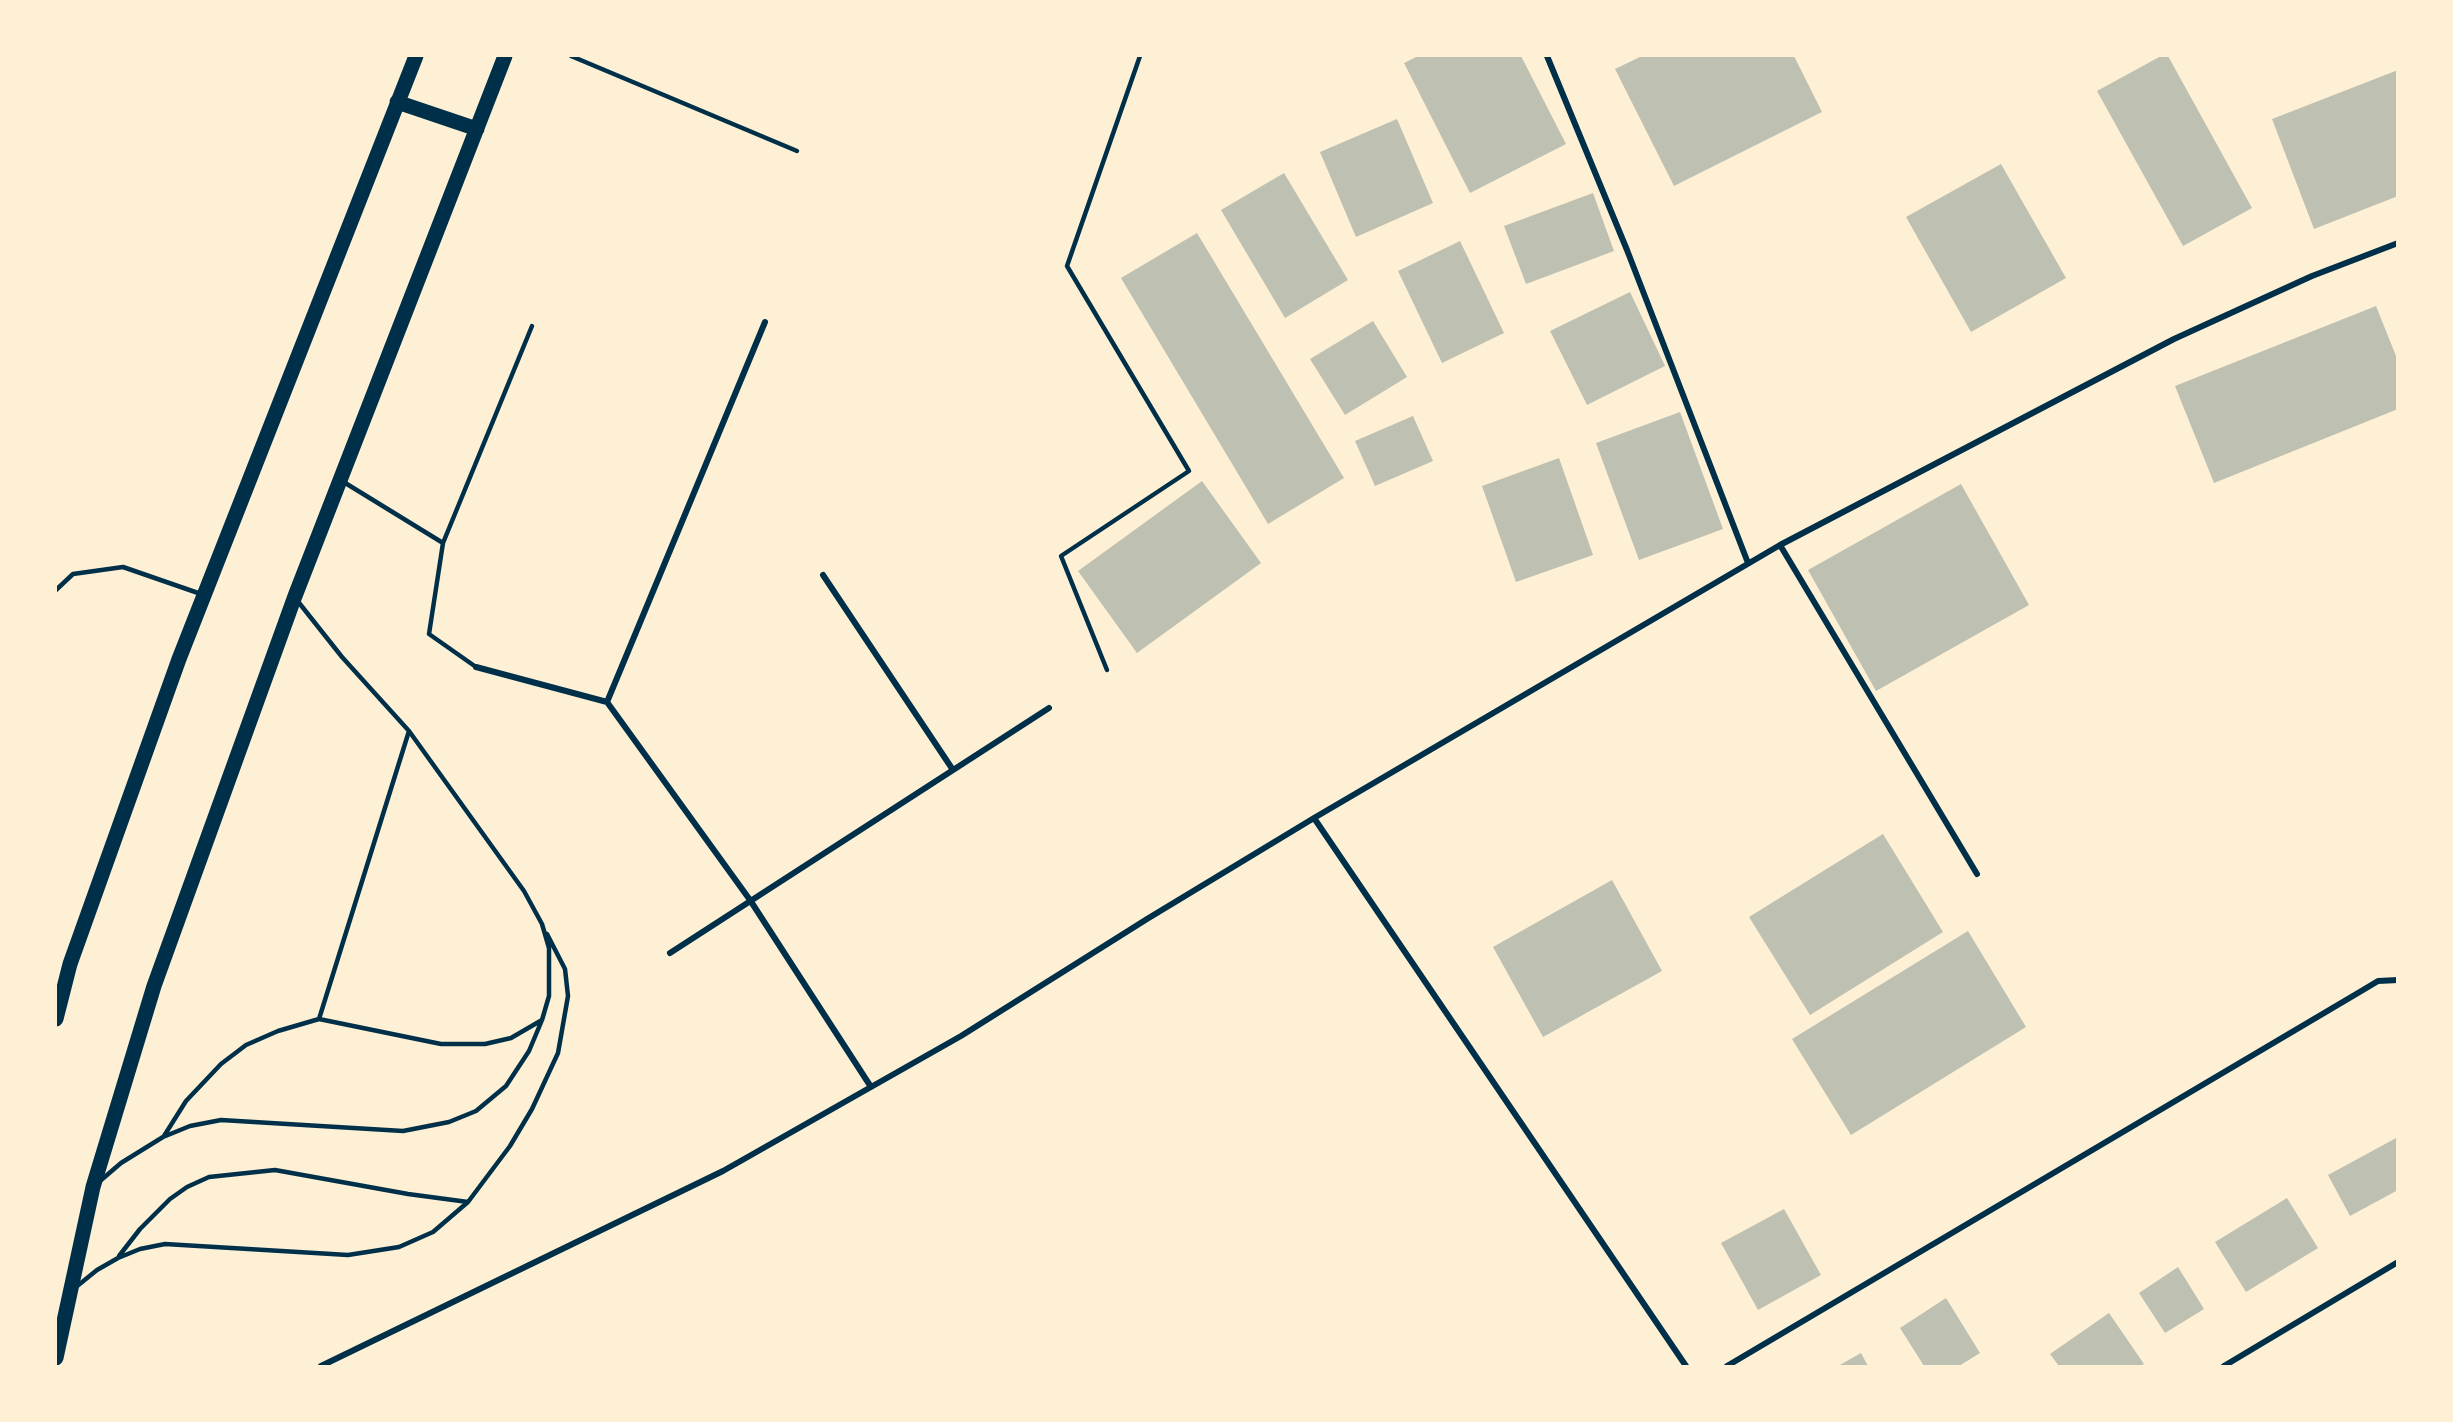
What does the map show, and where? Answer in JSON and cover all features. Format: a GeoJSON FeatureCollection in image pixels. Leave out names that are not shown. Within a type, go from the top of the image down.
{"type":"FeatureCollection","features":[{"type":"Feature","properties":{"kind":"main road"},"geometry":{"type":"LineString","coordinates":[[56,1019],[70,964],[179,659],[416,56]]}},
{"type":"Feature","properties":{"kind":"main road"},"geometry":{"type":"LineString","coordinates":[[56,1358],[93,1187],[154,986],[295,597],[505,56]]}},
{"type":"Feature","properties":{"kind":"main road"},"geometry":{"type":"LineString","coordinates":[[397,102],[477,129]]}},
{"type":"Feature","properties":{"kind":"street"},"geometry":{"type":"LineString","coordinates":[[1547,56],[1627,250],[1748,562]]}},
{"type":"Feature","properties":{"kind":"street"},"geometry":{"type":"LineString","coordinates":[[321,1366],[723,1171],[960,1036],[1314,818],[1748,562],[2174,339],[2312,276],[2397,243]]}},
{"type":"Feature","properties":{"kind":"street"},"geometry":{"type":"LineString","coordinates":[[606,702],[765,322]]}},
{"type":"Feature","properties":{"kind":"street"},"geometry":{"type":"LineString","coordinates":[[1780,545],[1977,874]]}},
{"type":"Feature","properties":{"kind":"street"},"geometry":{"type":"LineString","coordinates":[[823,575],[953,770]]}},
{"type":"Feature","properties":{"kind":"street"},"geometry":{"type":"LineString","coordinates":[[476,667],[606,702],[750,900],[871,1087]]}},
{"type":"Feature","properties":{"kind":"street"},"geometry":{"type":"LineString","coordinates":[[670,952],[1049,708]]}},
{"type":"Feature","properties":{"kind":"street"},"geometry":{"type":"LineString","coordinates":[[1314,818],[1686,1366]]}},
{"type":"Feature","properties":{"kind":"street"},"geometry":{"type":"LineString","coordinates":[[1727,1366],[2362,990],[2378,981],[2397,980]]}},
{"type":"Feature","properties":{"kind":"street"},"geometry":{"type":"LineString","coordinates":[[2224,1366],[2397,1262]]}},
{"type":"Feature","properties":{"kind":"lane"},"geometry":{"type":"LineString","coordinates":[[572,56],[797,151]]}},
{"type":"Feature","properties":{"kind":"lane"},"geometry":{"type":"LineString","coordinates":[[1107,670],[1061,555],[1189,471],[1067,266],[1140,56]]}},
{"type":"Feature","properties":{"kind":"lane"},"geometry":{"type":"LineString","coordinates":[[476,667],[429,634],[443,543],[532,327]]}},
{"type":"Feature","properties":{"kind":"lane"},"geometry":{"type":"LineString","coordinates":[[340,480],[443,543]]}},
{"type":"Feature","properties":{"kind":"lane"},"geometry":{"type":"LineString","coordinates":[[56,590],[73,574],[123,567],[205,595]]}},
{"type":"Feature","properties":{"kind":"lane"},"geometry":{"type":"LineString","coordinates":[[70,1292],[97,1270],[118,1258],[140,1249],[165,1244],[348,1255],[399,1247],[433,1232],[468,1202],[515,1137],[532,1109],[558,1053],[568,996],[565,969],[524,891],[409,731],[342,657],[295,597]]}},
{"type":"Feature","properties":{"kind":"lane"},"geometry":{"type":"LineString","coordinates":[[318,1019],[409,731]]}},
{"type":"Feature","properties":{"kind":"lane"},"geometry":{"type":"LineString","coordinates":[[93,1187],[121,1163],[163,1137],[190,1126],[221,1120],[403,1131],[449,1122],[476,1110],[506,1086],[529,1052],[542,1020],[549,996],[551,970],[549,948],[542,924]]}},
{"type":"Feature","properties":{"kind":"lane"},"geometry":{"type":"LineString","coordinates":[[163,1137],[186,1101],[201,1083],[246,1045],[278,1031],[318,1019],[441,1044],[485,1044],[511,1038],[542,1020]]}},
{"type":"Feature","properties":{"kind":"lane"},"geometry":{"type":"LineString","coordinates":[[118,1258],[140,1228],[170,1198],[188,1186],[209,1177],[275,1170],[408,1194],[468,1202]]}},
{"type":"Feature","properties":{"kind":"building"},"geometry":{"type":"Polygon","coordinates":[[[1418,56],[1521,56],[1566,144],[1470,193],[1404,63],[1418,56]]]}},
{"type":"Feature","properties":{"kind":"building"},"geometry":{"type":"Polygon","coordinates":[[[1642,56],[1794,56],[1822,112],[1674,186],[1615,69],[1642,56]]]}},
{"type":"Feature","properties":{"kind":"building"},"geometry":{"type":"Polygon","coordinates":[[[2161,56],[2168,56],[2252,208],[2183,246],[2097,91],[2161,56]]]}},
{"type":"Feature","properties":{"kind":"building"},"geometry":{"type":"Polygon","coordinates":[[[2398,70],[2398,196],[2314,229],[2272,119],[2398,70]]]}},
{"type":"Feature","properties":{"kind":"building"},"geometry":{"type":"Polygon","coordinates":[[[1397,119],[1433,203],[1356,237],[1320,152],[1397,119]]]}},
{"type":"Feature","properties":{"kind":"building"},"geometry":{"type":"Polygon","coordinates":[[[2001,164],[2066,278],[1971,332],[1906,217],[2001,164]]]}},
{"type":"Feature","properties":{"kind":"building"},"geometry":{"type":"Polygon","coordinates":[[[1284,173],[1348,280],[1285,318],[1221,210],[1284,173]]]}},
{"type":"Feature","properties":{"kind":"building"},"geometry":{"type":"Polygon","coordinates":[[[1593,193],[1614,251],[1526,284],[1504,226],[1593,193]]]}},
{"type":"Feature","properties":{"kind":"building"},"geometry":{"type":"Polygon","coordinates":[[[1197,233],[1344,478],[1268,524],[1121,278],[1197,233]]]}},
{"type":"Feature","properties":{"kind":"building"},"geometry":{"type":"Polygon","coordinates":[[[1460,241],[1504,333],[1442,363],[1398,271],[1460,241]]]}},
{"type":"Feature","properties":{"kind":"building"},"geometry":{"type":"Polygon","coordinates":[[[1630,292],[1665,366],[1587,405],[1550,331],[1630,292]]]}},
{"type":"Feature","properties":{"kind":"building"},"geometry":{"type":"Polygon","coordinates":[[[2376,306],[2398,361],[2398,409],[2214,483],[2175,386],[2376,306]]]}},
{"type":"Feature","properties":{"kind":"building"},"geometry":{"type":"Polygon","coordinates":[[[1373,321],[1407,377],[1345,415],[1310,359],[1373,321]]]}},
{"type":"Feature","properties":{"kind":"building"},"geometry":{"type":"Polygon","coordinates":[[[1680,412],[1723,529],[1639,560],[1596,443],[1680,412]]]}},
{"type":"Feature","properties":{"kind":"building"},"geometry":{"type":"Polygon","coordinates":[[[1413,416],[1433,461],[1375,486],[1355,441],[1413,416]]]}},
{"type":"Feature","properties":{"kind":"building"},"geometry":{"type":"Polygon","coordinates":[[[1559,458],[1593,555],[1516,582],[1482,486],[1559,458]]]}},
{"type":"Feature","properties":{"kind":"building"},"geometry":{"type":"Polygon","coordinates":[[[1202,481],[1261,563],[1137,653],[1078,571],[1202,481]]]}},
{"type":"Feature","properties":{"kind":"building"},"geometry":{"type":"Polygon","coordinates":[[[1961,484],[2029,605],[1876,691],[1808,570],[1961,484]]]}},
{"type":"Feature","properties":{"kind":"building"},"geometry":{"type":"Polygon","coordinates":[[[1883,834],[1943,932],[1810,1015],[1749,917],[1883,834]]]}},
{"type":"Feature","properties":{"kind":"building"},"geometry":{"type":"Polygon","coordinates":[[[1612,880],[1662,971],[1543,1037],[1493,947],[1612,880]]]}},
{"type":"Feature","properties":{"kind":"building"},"geometry":{"type":"Polygon","coordinates":[[[1968,931],[2026,1027],[1851,1135],[1792,1039],[1968,931]]]}},
{"type":"Feature","properties":{"kind":"building"},"geometry":{"type":"Polygon","coordinates":[[[2398,1137],[2398,1190],[2350,1216],[2328,1175],[2398,1137]]]}},
{"type":"Feature","properties":{"kind":"building"},"geometry":{"type":"Polygon","coordinates":[[[2287,1198],[2318,1248],[2246,1292],[2215,1242],[2287,1198]]]}},
{"type":"Feature","properties":{"kind":"building"},"geometry":{"type":"Polygon","coordinates":[[[1784,1209],[1821,1275],[1758,1310],[1721,1243],[1784,1209]]]}},
{"type":"Feature","properties":{"kind":"building"},"geometry":{"type":"Polygon","coordinates":[[[2178,1267],[2204,1309],[2165,1333],[2139,1293],[2178,1267]]]}},
{"type":"Feature","properties":{"kind":"building"},"geometry":{"type":"Polygon","coordinates":[[[1946,1298],[1980,1353],[1959,1366],[1924,1366],[1900,1328],[1946,1298]]]}},
{"type":"Feature","properties":{"kind":"building"},"geometry":{"type":"Polygon","coordinates":[[[2109,1313],[2144,1364],[2140,1366],[2059,1366],[2050,1354],[2109,1313]]]}},
{"type":"Feature","properties":{"kind":"building"},"geometry":{"type":"Polygon","coordinates":[[[1861,1353],[1868,1366],[1838,1366],[1861,1353]]]}}]}
